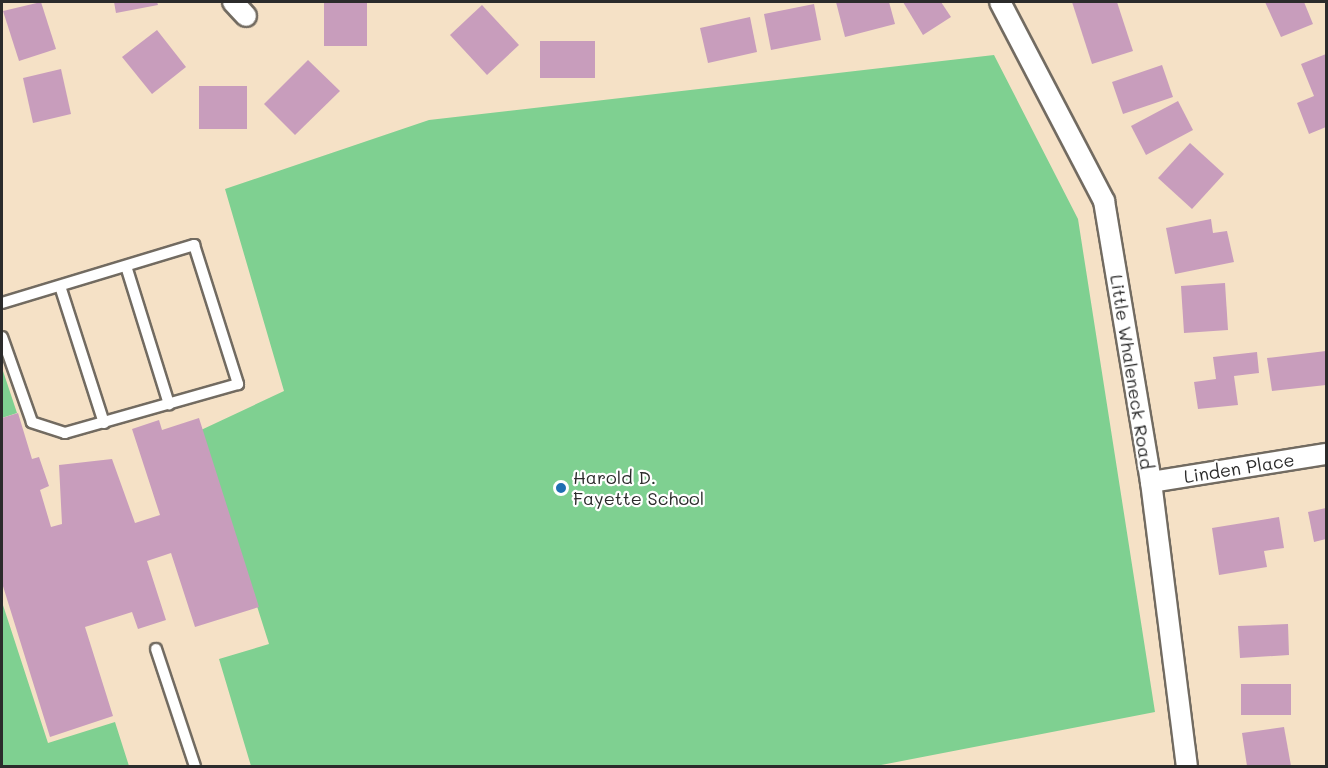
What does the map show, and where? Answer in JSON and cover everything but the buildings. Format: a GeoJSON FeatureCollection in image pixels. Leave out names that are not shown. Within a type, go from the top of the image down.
{"type":"FeatureCollection","features":[{"type":"Feature","properties":{"kind":"street","name":"Little Whaleneck Road"},"geometry":{"type":"LineString","coordinates":[[1000,2],[1104,201],[1150,482],[1186,766]]}},
{"type":"Feature","properties":{"kind":"street","name":"Linden Place"},"geometry":{"type":"LineString","coordinates":[[1150,482],[1326,454]]}},
{"type":"Feature","properties":{"kind":"lane"},"geometry":{"type":"LineString","coordinates":[[2,303],[194,245],[238,384],[65,433],[32,422],[2,337]]}},
{"type":"Feature","properties":{"kind":"lane"},"geometry":{"type":"LineString","coordinates":[[126,266],[169,404]]}},
{"type":"Feature","properties":{"kind":"lane"},"geometry":{"type":"LineString","coordinates":[[60,286],[105,423]]}},
{"type":"Feature","properties":{"kind":"lane"},"geometry":{"type":"LineString","coordinates":[[156,649],[195,766]]}},
{"type":"Feature","properties":{"kind":"green space","name":"Harold D. Fayette School"},"geometry":{"type":"Polygon","coordinates":[[[994,55],[1078,219],[1155,712],[876,766],[251,766],[219,659],[269,644],[201,430],[284,391],[225,189],[429,120],[994,55]]]}},
{"type":"Feature","properties":{"kind":"green space"},"geometry":{"type":"Polygon","coordinates":[[[2,368],[17,413],[2,418],[2,368]]]}},
{"type":"Feature","properties":{"kind":"green space"},"geometry":{"type":"Polygon","coordinates":[[[2,602],[48,743],[115,722],[129,766],[2,766],[2,602]]]}},
{"type":"Feature","properties":{"kind":"place","name":"Harold D. Fayette School"},"geometry":{"type":"Point","coordinates":[561,488]}}]}
